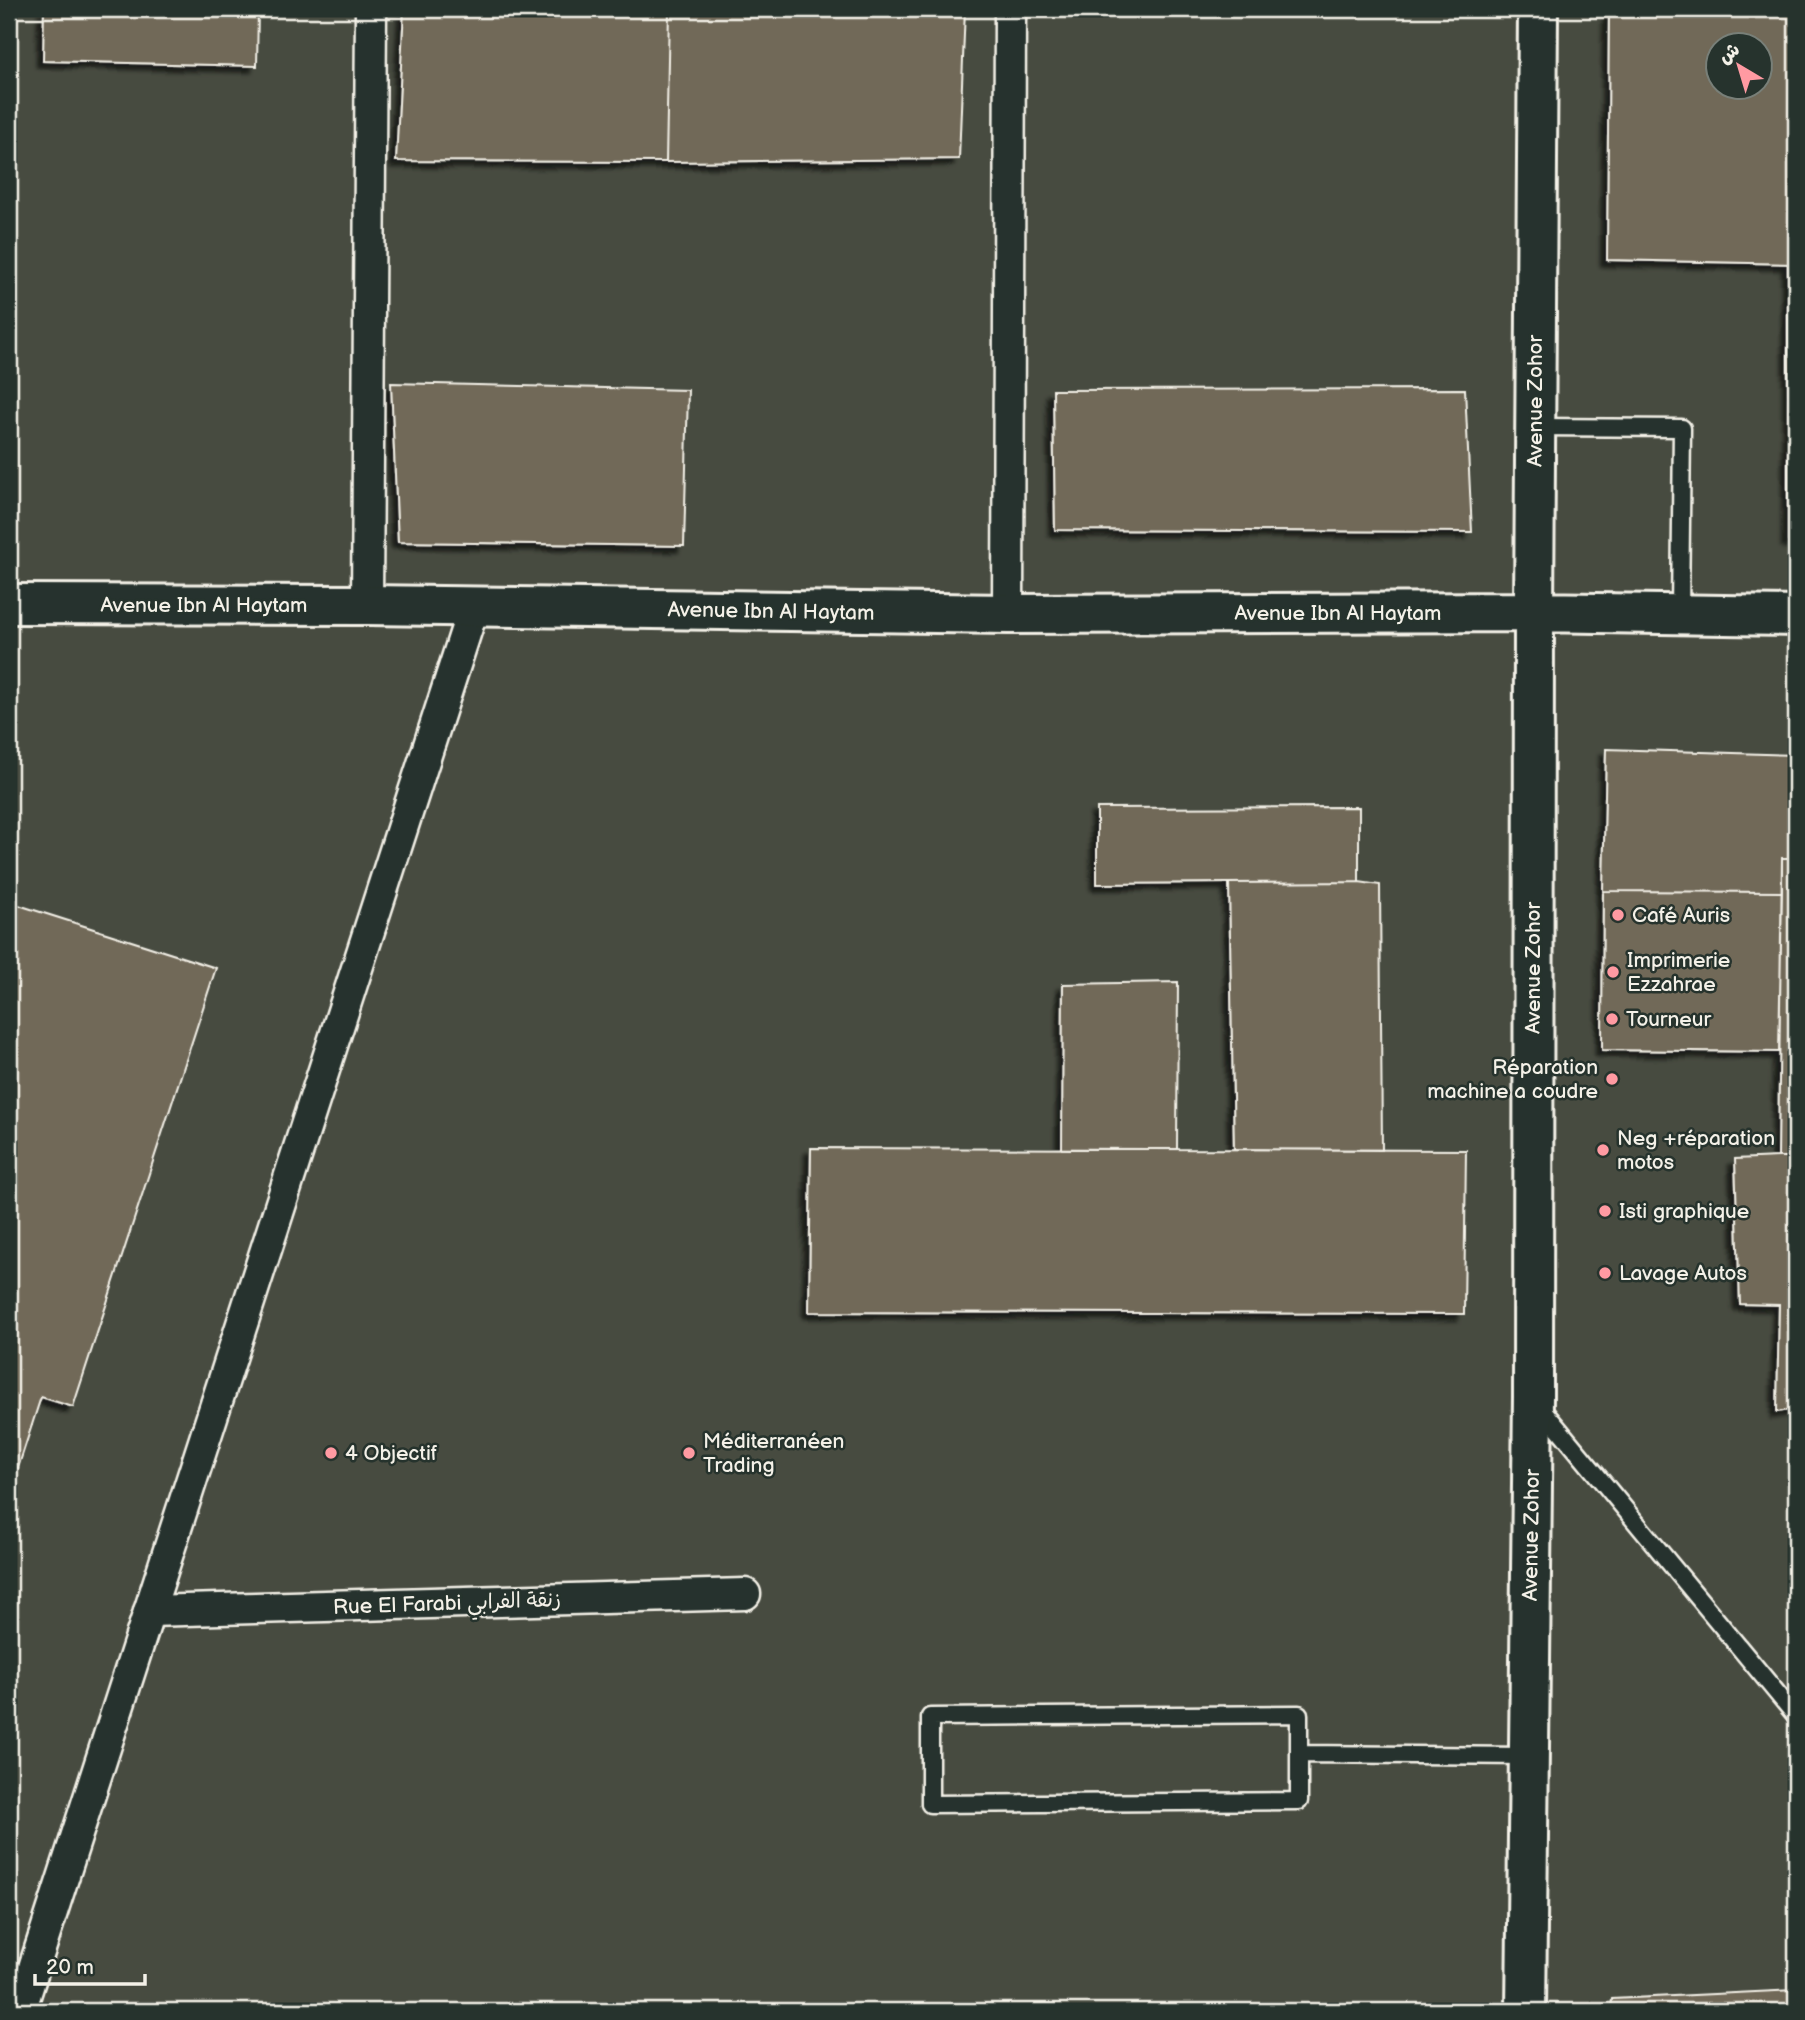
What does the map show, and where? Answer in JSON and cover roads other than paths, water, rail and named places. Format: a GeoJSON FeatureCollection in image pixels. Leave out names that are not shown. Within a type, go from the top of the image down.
{"type":"FeatureCollection","features":[{"type":"Feature","properties":{"kind":"main road","name":"Avenue Zohor"},"geometry":{"type":"LineString","coordinates":[[1526,2011],[1533,1397],[1538,9]]}},
{"type":"Feature","properties":{"kind":"main road","name":"Avenue Ibn Al Haytam"},"geometry":{"type":"LineString","coordinates":[[9,604],[474,606],[1008,614],[1534,612],[1796,616]]}},
{"type":"Feature","properties":{"kind":"street"},"geometry":{"type":"LineString","coordinates":[[367,605],[372,9]]}},
{"type":"Feature","properties":{"kind":"street"},"geometry":{"type":"LineString","coordinates":[[1008,614],[1010,9]]}},
{"type":"Feature","properties":{"kind":"street"},"geometry":{"type":"LineString","coordinates":[[20,2011],[474,606]]}},
{"type":"Feature","properties":{"kind":"street","name":"Rue El Farabi زنقة الفرابي"},"geometry":{"type":"LineString","coordinates":[[149,1611],[745,1594]]}},
{"type":"Feature","properties":{"kind":"lane"},"geometry":{"type":"LineString","coordinates":[[1535,427],[1682,428],[1680,614]]}},
{"type":"Feature","properties":{"kind":"lane"},"geometry":{"type":"LineString","coordinates":[[1533,1397],[1796,1716]]}},
{"type":"Feature","properties":{"kind":"lane"},"geometry":{"type":"LineString","coordinates":[[1299,1714],[1299,1754],[1299,1801],[930,1804],[930,1717],[1299,1714]]}},
{"type":"Feature","properties":{"kind":"lane"},"geometry":{"type":"LineString","coordinates":[[1299,1754],[1528,1756]]}},
{"type":"Feature","properties":{"kind":"place","name":"Café Auris"},"geometry":{"type":"Point","coordinates":[1618,915]}},
{"type":"Feature","properties":{"kind":"place","name":"Imprimerie Ezzahrae"},"geometry":{"type":"Point","coordinates":[1613,972]}},
{"type":"Feature","properties":{"kind":"place","name":"Tourneur"},"geometry":{"type":"Point","coordinates":[1612,1019]}},
{"type":"Feature","properties":{"kind":"place","name":"Réparation machine a coudre"},"geometry":{"type":"Point","coordinates":[1612,1079]}},
{"type":"Feature","properties":{"kind":"place","name":"Neg +réparation motos"},"geometry":{"type":"Point","coordinates":[1603,1150]}},
{"type":"Feature","properties":{"kind":"place","name":"Isti graphique"},"geometry":{"type":"Point","coordinates":[1605,1211]}},
{"type":"Feature","properties":{"kind":"place","name":"Lavage Autos"},"geometry":{"type":"Point","coordinates":[1605,1273]}},
{"type":"Feature","properties":{"kind":"place","name":"4 Objectif"},"geometry":{"type":"Point","coordinates":[331,1453]}},
{"type":"Feature","properties":{"kind":"place","name":"Méditerranéen Trading"},"geometry":{"type":"Point","coordinates":[689,1453]}}]}
